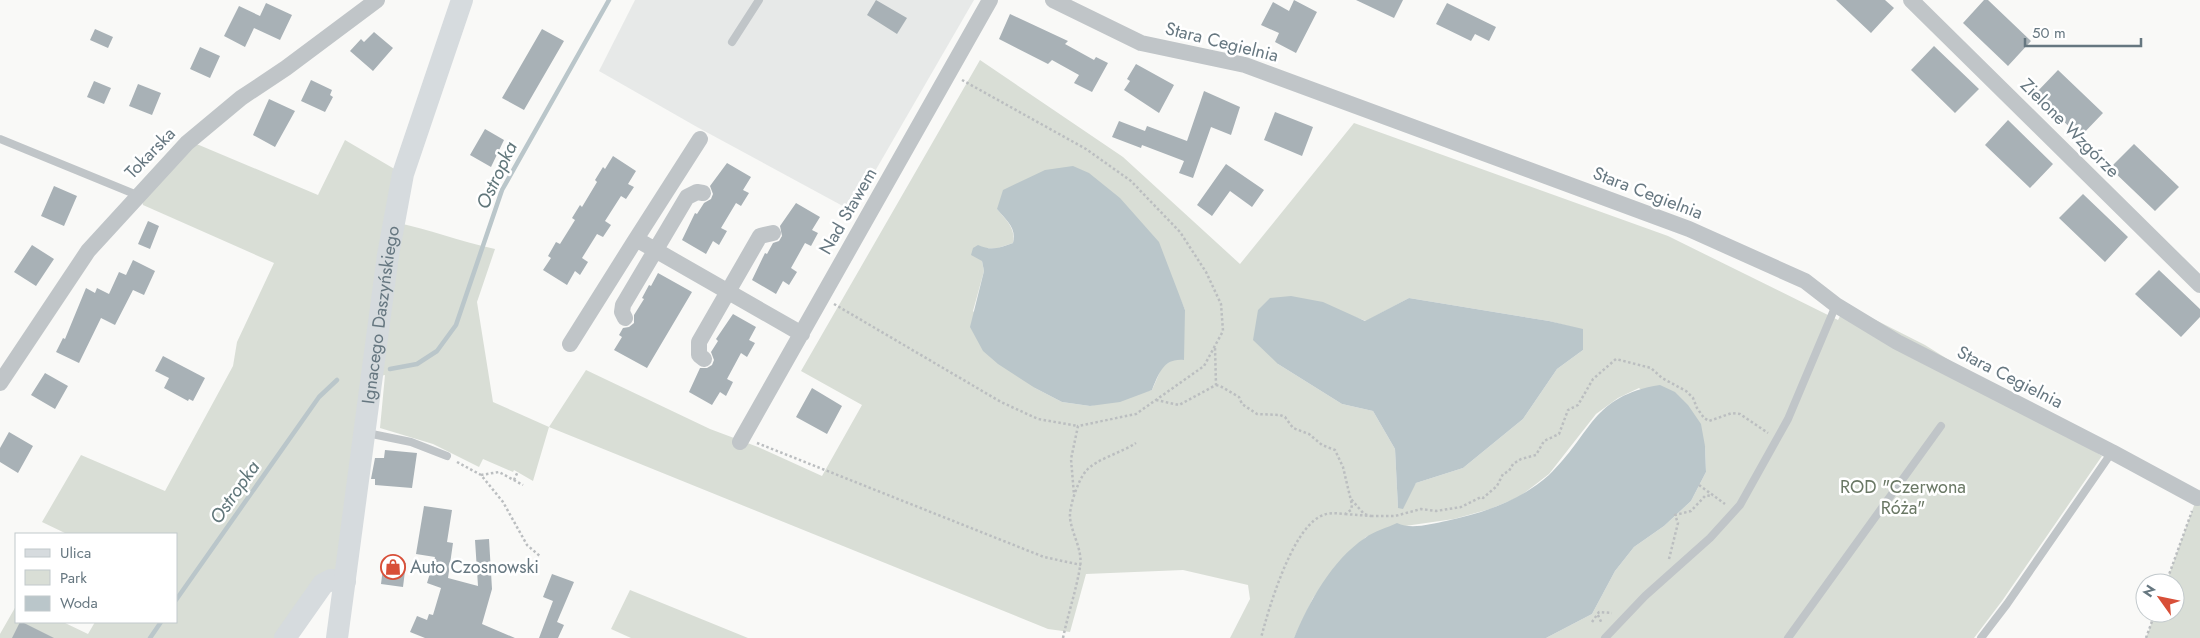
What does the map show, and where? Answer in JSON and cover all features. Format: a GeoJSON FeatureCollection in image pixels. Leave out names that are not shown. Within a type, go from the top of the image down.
{"type":"FeatureCollection","features":[{"type":"Feature","properties":{"kind":"main road","name":"Ignacego Daszyńskiego"},"geometry":{"type":"LineString","coordinates":[[337,638],[388,255],[404,174],[462,0]]}},
{"type":"Feature","properties":{"kind":"main road"},"geometry":{"type":"LineString","coordinates":[[285,638],[323,584],[331,580],[345,581]]}},
{"type":"Feature","properties":{"kind":"street","name":"Tokarska"},"geometry":{"type":"LineString","coordinates":[[0,383],[88,251],[137,195],[187,143],[241,98],[286,68],[377,0]]}},
{"type":"Feature","properties":{"kind":"street","name":"Nad Stawem"},"geometry":{"type":"LineString","coordinates":[[742,440],[990,0]]}},
{"type":"Feature","properties":{"kind":"street","name":"Stara Cegielnia"},"geometry":{"type":"LineString","coordinates":[[1053,0],[1141,43],[1245,64],[1689,229],[1805,281],[1836,305],[1898,342],[2197,498]]}},
{"type":"Feature","properties":{"kind":"street","name":"Zielone Wzgórze"},"geometry":{"type":"LineString","coordinates":[[1911,0],[2200,285]]}},
{"type":"Feature","properties":{"kind":"street"},"geometry":{"type":"LineString","coordinates":[[570,344],[700,138]]}},
{"type":"Feature","properties":{"kind":"street"},"geometry":{"type":"LineString","coordinates":[[625,318],[622,312],[623,304],[654,250],[687,198],[697,192],[703,193]]}},
{"type":"Feature","properties":{"kind":"street"},"geometry":{"type":"LineString","coordinates":[[704,359],[699,354],[699,342],[760,236],[773,233]]}},
{"type":"Feature","properties":{"kind":"street"},"geometry":{"type":"LineString","coordinates":[[636,239],[802,334]]}},
{"type":"Feature","properties":{"kind":"lane"},"geometry":{"type":"LineString","coordinates":[[732,42],[759,0]]}},
{"type":"Feature","properties":{"kind":"lane"},"geometry":{"type":"LineString","coordinates":[[0,139],[137,195]]}},
{"type":"Feature","properties":{"kind":"lane"},"geometry":{"type":"LineString","coordinates":[[1605,638],[1644,596],[1710,538],[1740,505],[1788,419],[1836,305]]}},
{"type":"Feature","properties":{"kind":"lane"},"geometry":{"type":"LineString","coordinates":[[1788,638],[1941,426]]}},
{"type":"Feature","properties":{"kind":"lane"},"geometry":{"type":"LineString","coordinates":[[365,433],[412,442],[447,456]]}},
{"type":"Feature","properties":{"kind":"lane"},"geometry":{"type":"LineString","coordinates":[[1981,638],[2007,604],[2112,452]]}},
{"type":"Feature","properties":{"kind":"path"},"geometry":{"type":"LineString","coordinates":[[822,297],[1001,402],[1038,419],[1078,426],[1136,414],[1204,366],[1215,347],[1223,331],[1221,304],[1206,272],[1180,232],[1131,181],[1086,149],[949,73]]}},
{"type":"Feature","properties":{"kind":"path"},"geometry":{"type":"LineString","coordinates":[[1215,347],[1216,385]]}},
{"type":"Feature","properties":{"kind":"path"},"geometry":{"type":"LineString","coordinates":[[1260,638],[1267,614],[1301,533],[1318,517],[1330,512],[1388,517],[1421,509],[1436,511],[1461,507],[1481,497],[1483,498],[1497,486],[1503,474],[1509,471],[1513,464],[1521,459],[1536,455],[1544,441],[1559,434],[1568,410],[1578,405],[1593,380],[1616,359],[1651,368],[1662,378],[1686,391],[1693,398],[1704,418],[1709,421],[1732,413],[1740,414],[1777,439]]}},
{"type":"Feature","properties":{"kind":"path"},"geometry":{"type":"LineString","coordinates":[[1156,400],[1179,405],[1216,385],[1239,397],[1242,404],[1257,414],[1285,417],[1293,428],[1309,434],[1322,445],[1335,450],[1343,467],[1350,497],[1351,510],[1345,514]]}},
{"type":"Feature","properties":{"kind":"path"},"geometry":{"type":"LineString","coordinates":[[1063,638],[1081,565],[1078,545],[1070,518],[1074,495],[1071,460],[1078,426]]}},
{"type":"Feature","properties":{"kind":"path"},"geometry":{"type":"LineString","coordinates":[[742,440],[1044,558],[1081,565]]}},
{"type":"Feature","properties":{"kind":"path"},"geometry":{"type":"LineString","coordinates":[[1074,495],[1085,472],[1095,464],[1124,451],[1136,443]]}},
{"type":"Feature","properties":{"kind":"path"},"geometry":{"type":"LineString","coordinates":[[447,456],[481,475],[503,502],[527,545],[542,556]]}},
{"type":"Feature","properties":{"kind":"path"},"geometry":{"type":"LineString","coordinates":[[514,480],[518,471]]}},
{"type":"Feature","properties":{"kind":"path"},"geometry":{"type":"LineString","coordinates":[[481,475],[500,472],[523,485]]}},
{"type":"Feature","properties":{"kind":"path"},"geometry":{"type":"LineString","coordinates":[[1699,485],[1734,511]]}},
{"type":"Feature","properties":{"kind":"path"},"geometry":{"type":"LineString","coordinates":[[1677,568],[1674,558],[1668,559],[1676,540],[1678,523],[1675,516],[1691,510],[1705,496],[1713,495]]}},
{"type":"Feature","properties":{"kind":"path"},"geometry":{"type":"LineString","coordinates":[[1350,497],[1364,514],[1371,516]]}},
{"type":"Feature","properties":{"kind":"path"},"geometry":{"type":"LineString","coordinates":[[2170,573],[2197,498]]}},
{"type":"Feature","properties":{"kind":"path"},"geometry":{"type":"LineString","coordinates":[[1592,622],[1600,612],[1608,614]]}},
{"type":"Feature","properties":{"kind":"path"},"geometry":{"type":"LineString","coordinates":[[1598,615],[1602,621]]}},
{"type":"Feature","properties":{"kind":"path"},"geometry":{"type":"LineString","coordinates":[[2146,638],[2151,623]]}},
{"type":"Feature","properties":{"kind":"shaded area"},"geometry":{"type":"Polygon","coordinates":[[[635,0],[974,0],[852,211],[697,127],[599,71],[635,0]]]}},
{"type":"Feature","properties":{"kind":"green space","name":"ROD \"Czerwona Róża\""},"geometry":{"type":"Polygon","coordinates":[[[980,60],[1123,157],[1240,264],[1354,123],[1668,236],[1838,320],[1846,305],[1925,345],[2102,456],[2002,601],[1974,638],[1546,638],[1592,614],[1615,571],[1634,547],[1664,526],[1691,501],[1706,472],[1705,446],[1639,388],[1618,398],[1596,414],[1549,474],[1519,497],[1490,509],[1454,519],[1405,526],[1366,537],[1339,563],[1313,598],[1294,638],[1230,638],[1250,599],[1248,585],[1183,570],[1086,574],[1070,632],[1048,629],[549,427],[586,370],[710,429],[758,447],[822,476],[862,405],[801,371],[980,60]],[[997,209],[1012,229],[1013,243],[998,248],[986,248],[982,261],[984,271],[973,311],[1035,388],[1062,402],[1090,406],[1152,390],[1162,367],[1174,359],[1185,310],[1179,296],[997,209]],[[1409,298],[1366,321],[1349,315],[1278,364],[1342,404],[1373,411],[1395,449],[1398,508],[1416,483],[1463,468],[1523,419],[1557,369],[1583,350],[1583,330],[1549,321],[1409,298]]]}},
{"type":"Feature","properties":{"kind":"green space"},"geometry":{"type":"Polygon","coordinates":[[[345,140],[403,174],[394,222],[495,249],[477,302],[493,402],[549,427],[533,481],[514,470],[513,472],[483,459],[479,467],[433,444],[380,428],[385,375],[372,378],[335,580],[285,638],[0,638],[0,634],[15,608],[15,623],[65,623],[88,634],[94,623],[178,623],[178,533],[65,533],[42,522],[81,455],[165,491],[233,366],[237,342],[274,263],[143,205],[140,192],[187,143],[199,145],[318,195],[345,140]]]}},
{"type":"Feature","properties":{"kind":"green space"},"geometry":{"type":"Polygon","coordinates":[[[2200,489],[2200,638],[2146,638],[2151,623],[2185,623],[2185,573],[2170,573],[2200,489]]]}},
{"type":"Feature","properties":{"kind":"green space"},"geometry":{"type":"Polygon","coordinates":[[[630,590],[748,638],[631,638],[611,629],[630,590]]]}},
{"type":"Feature","properties":{"kind":"water"},"geometry":{"type":"Polygon","coordinates":[[[1073,166],[1089,173],[1120,198],[1159,242],[1185,310],[1184,360],[1177,360],[1166,364],[1152,390],[1120,402],[1090,406],[1062,402],[1035,388],[998,364],[983,351],[970,327],[984,271],[982,261],[971,255],[973,248],[978,245],[995,248],[1013,243],[1012,229],[997,209],[1003,190],[1045,170],[1073,166]]]}},
{"type":"Feature","properties":{"kind":"water"},"geometry":{"type":"Polygon","coordinates":[[[1291,296],[1323,302],[1365,321],[1409,298],[1549,321],[1583,329],[1583,350],[1557,369],[1523,419],[1463,468],[1416,483],[1403,509],[1398,508],[1395,449],[1373,411],[1342,404],[1278,364],[1253,340],[1258,310],[1270,298],[1291,296]]]}},
{"type":"Feature","properties":{"kind":"water"},"geometry":{"type":"Polygon","coordinates":[[[1660,385],[1675,392],[1688,405],[1701,424],[1705,446],[1706,472],[1691,501],[1664,526],[1634,547],[1615,571],[1592,614],[1546,638],[1294,638],[1314,596],[1332,570],[1353,547],[1365,538],[1376,531],[1397,523],[1408,526],[1434,524],[1487,510],[1513,499],[1549,475],[1606,408],[1620,398],[1637,390],[1660,385]]]}},
{"type":"Feature","properties":{"kind":"building"},"geometry":{"type":"Polygon","coordinates":[[[876,0],[907,18],[897,34],[867,15],[876,0]]]}},
{"type":"Feature","properties":{"kind":"building"},"geometry":{"type":"Polygon","coordinates":[[[1294,0],[1317,12],[1296,53],[1275,42],[1279,33],[1261,25],[1273,2],[1289,11],[1294,0]]]}},
{"type":"Feature","properties":{"kind":"building"},"geometry":{"type":"Polygon","coordinates":[[[1356,0],[1403,0],[1394,18],[1356,0]]]}},
{"type":"Feature","properties":{"kind":"building"},"geometry":{"type":"Polygon","coordinates":[[[1836,0],[1885,0],[1894,8],[1871,33],[1836,0]]]}},
{"type":"Feature","properties":{"kind":"building"},"geometry":{"type":"Polygon","coordinates":[[[1984,0],[1988,0],[2031,41],[2008,66],[1963,23],[1984,0]]]}},
{"type":"Feature","properties":{"kind":"building"},"geometry":{"type":"Polygon","coordinates":[[[266,3],[292,15],[280,40],[254,28],[245,47],[224,36],[239,6],[260,16],[266,3]]]}},
{"type":"Feature","properties":{"kind":"building"},"geometry":{"type":"Polygon","coordinates":[[[1447,3],[1496,27],[1489,41],[1475,34],[1471,41],[1436,24],[1447,3]]]}},
{"type":"Feature","properties":{"kind":"building"},"geometry":{"type":"Polygon","coordinates":[[[1010,14],[1068,41],[1065,44],[1094,60],[1096,57],[1108,63],[1092,92],[1074,83],[1079,75],[1052,60],[1048,64],[999,39],[1010,14]]]}},
{"type":"Feature","properties":{"kind":"building"},"geometry":{"type":"Polygon","coordinates":[[[95,29],[113,37],[108,48],[90,40],[95,29]]]}},
{"type":"Feature","properties":{"kind":"building"},"geometry":{"type":"Polygon","coordinates":[[[542,29],[564,41],[524,110],[502,98],[542,29]]]}},
{"type":"Feature","properties":{"kind":"building"},"geometry":{"type":"Polygon","coordinates":[[[374,32],[393,48],[373,71],[350,51],[361,39],[364,42],[374,32]]]}},
{"type":"Feature","properties":{"kind":"building"},"geometry":{"type":"Polygon","coordinates":[[[1934,46],[1979,89],[1955,113],[1911,70],[1934,46]]]}},
{"type":"Feature","properties":{"kind":"building"},"geometry":{"type":"Polygon","coordinates":[[[200,47],[220,56],[210,78],[190,69],[200,47]]]}},
{"type":"Feature","properties":{"kind":"building"},"geometry":{"type":"Polygon","coordinates":[[[1136,64],[1174,85],[1159,113],[1124,90],[1130,81],[1127,79],[1136,64]]]}},
{"type":"Feature","properties":{"kind":"building"},"geometry":{"type":"Polygon","coordinates":[[[2058,70],[2103,113],[2080,137],[2035,94],[2058,70]]]}},
{"type":"Feature","properties":{"kind":"building"},"geometry":{"type":"Polygon","coordinates":[[[311,80],[332,90],[330,95],[333,97],[325,112],[301,101],[311,80]]]}},
{"type":"Feature","properties":{"kind":"building"},"geometry":{"type":"Polygon","coordinates":[[[94,81],[111,88],[104,104],[87,97],[94,81]]]}},
{"type":"Feature","properties":{"kind":"building"},"geometry":{"type":"Polygon","coordinates":[[[138,84],[161,93],[152,115],[129,106],[138,84]]]}},
{"type":"Feature","properties":{"kind":"building"},"geometry":{"type":"Polygon","coordinates":[[[1204,91],[1240,107],[1231,135],[1211,127],[1193,178],[1179,173],[1184,161],[1142,145],[1141,148],[1112,137],[1119,121],[1145,131],[1147,126],[1187,141],[1204,91]]]}},
{"type":"Feature","properties":{"kind":"building"},"geometry":{"type":"Polygon","coordinates":[[[269,99],[295,111],[275,147],[253,135],[269,99]]]}},
{"type":"Feature","properties":{"kind":"building"},"geometry":{"type":"Polygon","coordinates":[[[1275,112],[1313,127],[1302,156],[1264,140],[1275,112]]]}},
{"type":"Feature","properties":{"kind":"building"},"geometry":{"type":"Polygon","coordinates":[[[2008,120],[2053,164],[2030,188],[1985,145],[2008,120]]]}},
{"type":"Feature","properties":{"kind":"building"},"geometry":{"type":"Polygon","coordinates":[[[485,129],[504,140],[491,167],[470,155],[485,129]]]}},
{"type":"Feature","properties":{"kind":"building"},"geometry":{"type":"Polygon","coordinates":[[[2134,144],[2179,187],[2155,211],[2110,168],[2134,144]]]}},
{"type":"Feature","properties":{"kind":"building"},"geometry":{"type":"Polygon","coordinates":[[[613,156],[636,171],[628,184],[634,187],[626,199],[621,196],[605,221],[611,225],[603,237],[597,234],[582,258],[588,262],[580,275],[575,271],[567,285],[543,270],[551,258],[548,256],[556,242],[560,244],[575,220],[572,218],[580,205],[582,207],[597,182],[595,180],[603,167],[605,169],[613,156]]]}},
{"type":"Feature","properties":{"kind":"building"},"geometry":{"type":"Polygon","coordinates":[[[727,163],[751,177],[743,190],[749,193],[741,206],[736,203],[721,228],[727,231],[719,245],[713,241],[706,254],[682,240],[695,213],[697,214],[704,203],[711,199],[713,194],[710,186],[727,163]]]}},
{"type":"Feature","properties":{"kind":"building"},"geometry":{"type":"Polygon","coordinates":[[[1226,164],[1264,190],[1252,207],[1230,191],[1212,216],[1197,205],[1226,164]]]}},
{"type":"Feature","properties":{"kind":"building"},"geometry":{"type":"Polygon","coordinates":[[[54,186],[77,196],[64,226],[41,216],[54,186]]]}},
{"type":"Feature","properties":{"kind":"building"},"geometry":{"type":"Polygon","coordinates":[[[2083,194],[2128,237],[2105,262],[2059,218],[2083,194]]]}},
{"type":"Feature","properties":{"kind":"building"},"geometry":{"type":"Polygon","coordinates":[[[796,203],[820,217],[812,230],[818,233],[811,246],[805,243],[791,268],[797,272],[789,285],[783,281],[776,294],[752,280],[765,253],[767,254],[773,243],[779,241],[782,236],[780,226],[796,203]]]}},
{"type":"Feature","properties":{"kind":"building"},"geometry":{"type":"Polygon","coordinates":[[[148,221],[159,226],[150,249],[138,244],[148,221]]]}},
{"type":"Feature","properties":{"kind":"building"},"geometry":{"type":"Polygon","coordinates":[[[32,245],[54,259],[36,286],[14,272],[32,245]]]}},
{"type":"Feature","properties":{"kind":"building"},"geometry":{"type":"Polygon","coordinates":[[[133,260],[155,271],[144,295],[133,290],[115,325],[101,318],[79,363],[56,352],[63,338],[65,339],[86,288],[95,293],[97,288],[109,294],[119,272],[126,275],[133,260]]]}},
{"type":"Feature","properties":{"kind":"building"},"geometry":{"type":"Polygon","coordinates":[[[2159,270],[2200,309],[2200,317],[2181,337],[2135,294],[2159,270]]]}},
{"type":"Feature","properties":{"kind":"building"},"geometry":{"type":"Polygon","coordinates":[[[658,273],[692,292],[647,368],[614,350],[622,337],[619,335],[623,328],[629,327],[634,323],[634,315],[644,299],[642,298],[658,273]]]}},
{"type":"Feature","properties":{"kind":"building"},"geometry":{"type":"Polygon","coordinates":[[[733,314],[756,327],[749,340],[755,343],[747,357],[741,353],[727,379],[733,382],[726,396],[720,392],[712,405],[689,392],[700,368],[707,368],[712,365],[714,360],[711,352],[718,341],[716,339],[733,314]]]}},
{"type":"Feature","properties":{"kind":"building"},"geometry":{"type":"Polygon","coordinates":[[[163,356],[205,378],[193,401],[189,399],[188,401],[164,388],[169,378],[155,371],[163,356]]]}},
{"type":"Feature","properties":{"kind":"building"},"geometry":{"type":"Polygon","coordinates":[[[45,373],[68,386],[55,409],[31,395],[45,373]]]}},
{"type":"Feature","properties":{"kind":"building"},"geometry":{"type":"Polygon","coordinates":[[[812,388],[842,406],[827,434],[796,417],[812,388]]]}},
{"type":"Feature","properties":{"kind":"building"},"geometry":{"type":"Polygon","coordinates":[[[9,432],[33,446],[18,473],[0,462],[0,448],[9,432]]]}},
{"type":"Feature","properties":{"kind":"building"},"geometry":{"type":"Polygon","coordinates":[[[385,450],[417,453],[412,488],[375,485],[375,479],[371,479],[375,458],[384,458],[385,450]]]}},
{"type":"Feature","properties":{"kind":"building"},"geometry":{"type":"Polygon","coordinates":[[[424,506],[452,510],[447,542],[453,543],[448,578],[478,586],[475,540],[489,539],[492,589],[482,624],[515,638],[425,638],[410,632],[417,616],[427,620],[429,614],[433,615],[441,588],[427,583],[435,557],[416,554],[424,506]]]}},
{"type":"Feature","properties":{"kind":"building"},"geometry":{"type":"Polygon","coordinates":[[[384,560],[406,563],[403,587],[381,584],[384,560]]]}},
{"type":"Feature","properties":{"kind":"building"},"geometry":{"type":"Polygon","coordinates":[[[552,574],[574,582],[557,622],[564,625],[558,638],[539,638],[553,601],[543,597],[552,574]]]}},
{"type":"Feature","properties":{"kind":"building"},"geometry":{"type":"Polygon","coordinates":[[[20,623],[24,623],[54,638],[12,638],[20,623]]]}},
{"type":"Feature","properties":{"kind":"waterway","name":"Ostropka"},"geometry":{"type":"LineString","coordinates":[[390,369],[417,364],[437,351],[456,325],[502,190],[609,0]]}},
{"type":"Feature","properties":{"kind":"waterway","name":"Ostropka"},"geometry":{"type":"LineString","coordinates":[[178,597],[319,397],[337,380]]}},
{"type":"Feature","properties":{"kind":"waterway","name":"Ostropka"},"geometry":{"type":"LineString","coordinates":[[150,638],[160,623]]}},
{"type":"Feature","properties":{"kind":"place","name":"Auto Czosnowski"},"geometry":{"type":"Point","coordinates":[393,567]}}]}
